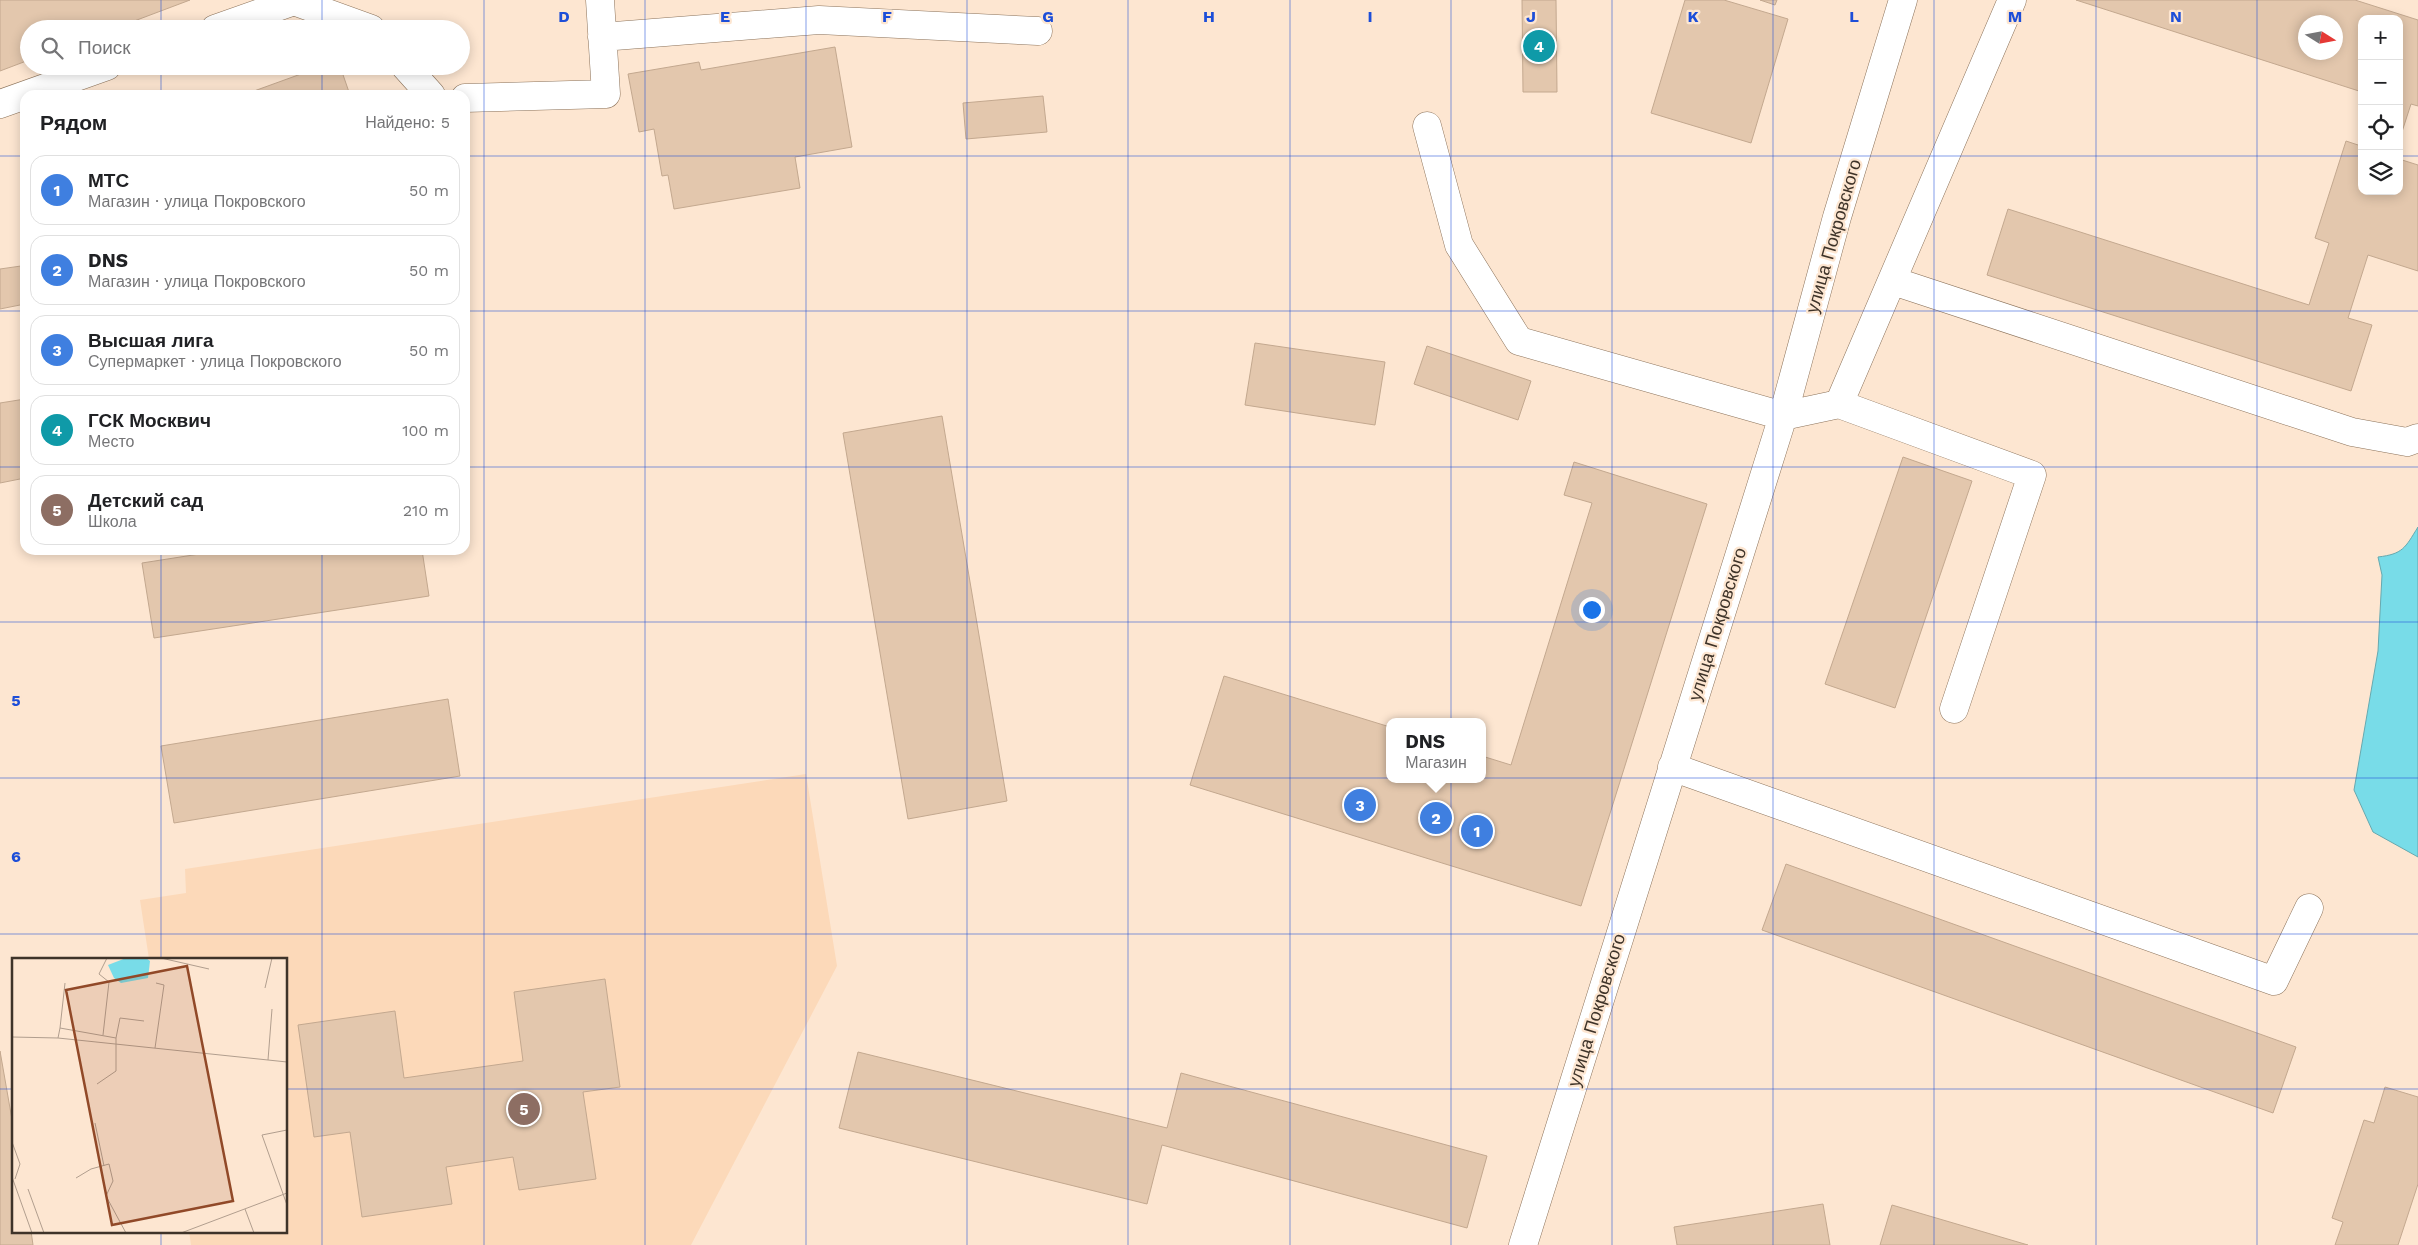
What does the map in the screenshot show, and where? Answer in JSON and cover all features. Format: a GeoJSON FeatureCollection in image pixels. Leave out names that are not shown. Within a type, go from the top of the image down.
{"type":"FeatureCollection","features":[{"type":"Feature","properties":{"kind":"street"},"geometry":{"type":"LineString","coordinates":[[470,98],[606,94],[600,0]]}},
{"type":"Feature","properties":{"kind":"street","name":"улица Покровского"},"geometry":{"type":"LineString","coordinates":[[1523,1245],[1783,416],[1837,217],[1904,0]]}},
{"type":"Feature","properties":{"kind":"street"},"geometry":{"type":"LineString","coordinates":[[1839,404],[2012,0]]}},
{"type":"Feature","properties":{"kind":"street"},"geometry":{"type":"LineString","coordinates":[[240,20],[294,1],[346,20]]}},
{"type":"Feature","properties":{"kind":"street"},"geometry":{"type":"LineString","coordinates":[[602,37],[819,20],[1038,31]]}},
{"type":"Feature","properties":{"kind":"street"},"geometry":{"type":"LineString","coordinates":[[39,90],[82,75]]}},
{"type":"Feature","properties":{"kind":"street"},"geometry":{"type":"LineString","coordinates":[[413,75],[426,90]]}},
{"type":"Feature","properties":{"kind":"street"},"geometry":{"type":"LineString","coordinates":[[0,104],[20,97]]}},
{"type":"Feature","properties":{"kind":"street"},"geometry":{"type":"LineString","coordinates":[[1427,126],[1459,245],[1518,341],[1783,416],[1839,404],[2032,475],[1954,709]]}},
{"type":"Feature","properties":{"kind":"street"},"geometry":{"type":"LineString","coordinates":[[1893,280],[2352,432],[2407,442],[2418,438]]}},
{"type":"Feature","properties":{"kind":"street"},"geometry":{"type":"LineString","coordinates":[[1672,767],[2274,981],[2309,908]]}},
{"type":"Feature","properties":{"kind":"shaded area"},"geometry":{"type":"Polygon","coordinates":[[[806,774],[837,966],[691,1245],[191,1245],[189,1232],[288,1232],[288,958],[149,958],[140,900],[186,893],[185,869],[806,774]]]}},
{"type":"Feature","properties":{"kind":"water"},"geometry":{"type":"Polygon","coordinates":[[[2418,527],[2418,857],[2373,832],[2354,790],[2378,651],[2382,575],[2378,557],[2393,554],[2402,549],[2418,527]]]}},
{"type":"Feature","properties":{"kind":"building"},"geometry":{"type":"Polygon","coordinates":[[[0,0],[190,0],[137,20],[20,20],[20,63],[0,71],[0,0]]]}},
{"type":"Feature","properties":{"kind":"building"},"geometry":{"type":"Polygon","coordinates":[[[1522,0],[1556,0],[1557,92],[1523,92],[1522,0]]]}},
{"type":"Feature","properties":{"kind":"building"},"geometry":{"type":"Polygon","coordinates":[[[1685,0],[1724,0],[1788,19],[1751,143],[1651,113],[1685,0]]]}},
{"type":"Feature","properties":{"kind":"building"},"geometry":{"type":"Polygon","coordinates":[[[1760,0],[1777,0],[1775,5],[1760,0]]]}},
{"type":"Feature","properties":{"kind":"building"},"geometry":{"type":"Polygon","coordinates":[[[2076,0],[2355,0],[2402,15],[2358,15],[2358,91],[2076,0]]]}},
{"type":"Feature","properties":{"kind":"building"},"geometry":{"type":"Polygon","coordinates":[[[2403,15],[2418,20],[2418,106],[2411,104],[2403,129],[2403,15]]]}},
{"type":"Feature","properties":{"kind":"building"},"geometry":{"type":"Polygon","coordinates":[[[835,47],[852,147],[795,157],[800,188],[674,209],[668,175],[662,176],[654,129],[639,132],[628,74],[699,62],[701,70],[835,47]]]}},
{"type":"Feature","properties":{"kind":"building"},"geometry":{"type":"Polygon","coordinates":[[[298,75],[343,75],[348,90],[257,90],[298,75]]]}},
{"type":"Feature","properties":{"kind":"building"},"geometry":{"type":"Polygon","coordinates":[[[1043,96],[1047,132],[966,139],[963,103],[1043,96]]]}},
{"type":"Feature","properties":{"kind":"building"},"geometry":{"type":"Polygon","coordinates":[[[2346,141],[2358,145],[2358,195],[2403,195],[2403,160],[2418,165],[2418,271],[2368,255],[2348,318],[2372,325],[2351,391],[1987,275],[2008,209],[2309,305],[2329,243],[2315,238],[2346,141]]]}},
{"type":"Feature","properties":{"kind":"building"},"geometry":{"type":"Polygon","coordinates":[[[20,266],[20,305],[0,309],[0,269],[20,266]]]}},
{"type":"Feature","properties":{"kind":"building"},"geometry":{"type":"Polygon","coordinates":[[[1255,343],[1385,362],[1375,425],[1245,405],[1255,343]]]}},
{"type":"Feature","properties":{"kind":"building"},"geometry":{"type":"Polygon","coordinates":[[[1427,346],[1531,381],[1518,420],[1414,384],[1427,346]]]}},
{"type":"Feature","properties":{"kind":"building"},"geometry":{"type":"Polygon","coordinates":[[[20,400],[20,479],[0,483],[0,403],[20,400]]]}},
{"type":"Feature","properties":{"kind":"building"},"geometry":{"type":"Polygon","coordinates":[[[942,416],[1007,801],[908,819],[843,433],[942,416]]]}},
{"type":"Feature","properties":{"kind":"building"},"geometry":{"type":"Polygon","coordinates":[[[1903,457],[1972,481],[1895,708],[1825,684],[1903,457]]]}},
{"type":"Feature","properties":{"kind":"building"},"geometry":{"type":"Polygon","coordinates":[[[1574,462],[1707,504],[1581,906],[1190,785],[1224,676],[1386,726],[1386,783],[1486,783],[1486,757],[1511,765],[1592,503],[1564,495],[1574,462]]]}},
{"type":"Feature","properties":{"kind":"building"},"geometry":{"type":"Polygon","coordinates":[[[193,555],[423,555],[429,596],[154,638],[142,563],[193,555]]]}},
{"type":"Feature","properties":{"kind":"building"},"geometry":{"type":"Polygon","coordinates":[[[448,699],[460,776],[174,823],[161,746],[448,699]]]}},
{"type":"Feature","properties":{"kind":"building"},"geometry":{"type":"Polygon","coordinates":[[[1786,864],[2296,1047],[2273,1113],[1762,930],[1786,864]]]}},
{"type":"Feature","properties":{"kind":"building"},"geometry":{"type":"Polygon","coordinates":[[[605,979],[620,1087],[583,1092],[596,1179],[519,1190],[513,1157],[446,1167],[452,1204],[362,1217],[350,1132],[314,1137],[298,1025],[395,1011],[404,1078],[523,1061],[514,992],[605,979]]]}},
{"type":"Feature","properties":{"kind":"building"},"geometry":{"type":"Polygon","coordinates":[[[0,1051],[12,1120],[12,1232],[31,1232],[33,1245],[0,1245],[0,1051]]]}},
{"type":"Feature","properties":{"kind":"building"},"geometry":{"type":"Polygon","coordinates":[[[858,1052],[1167,1128],[1181,1073],[1487,1156],[1467,1228],[1162,1145],[1147,1204],[839,1128],[858,1052]]]}},
{"type":"Feature","properties":{"kind":"building"},"geometry":{"type":"Polygon","coordinates":[[[2385,1087],[2418,1097],[2418,1184],[2398,1245],[2335,1245],[2343,1222],[2332,1218],[2364,1120],[2374,1123],[2385,1087]]]}},
{"type":"Feature","properties":{"kind":"building"},"geometry":{"type":"Polygon","coordinates":[[[1823,1204],[1830,1245],[1677,1245],[1674,1227],[1823,1204]]]}},
{"type":"Feature","properties":{"kind":"building"},"geometry":{"type":"Polygon","coordinates":[[[1892,1205],[2028,1245],[1880,1245],[1892,1205]]]}},
{"type":"Feature","properties":{"kind":"place","name":"ГСК Москвич"},"geometry":{"type":"Point","coordinates":[1539,46]}},
{"type":"Feature","properties":{"kind":"place","name":"Высшая лига"},"geometry":{"type":"Point","coordinates":[1360,805]}},
{"type":"Feature","properties":{"kind":"place","name":"DNS"},"geometry":{"type":"Point","coordinates":[1436,818]}},
{"type":"Feature","properties":{"kind":"place","name":"МТС"},"geometry":{"type":"Point","coordinates":[1477,831]}},
{"type":"Feature","properties":{"kind":"place","name":"Детский сад"},"geometry":{"type":"Point","coordinates":[524,1109]}}]}
